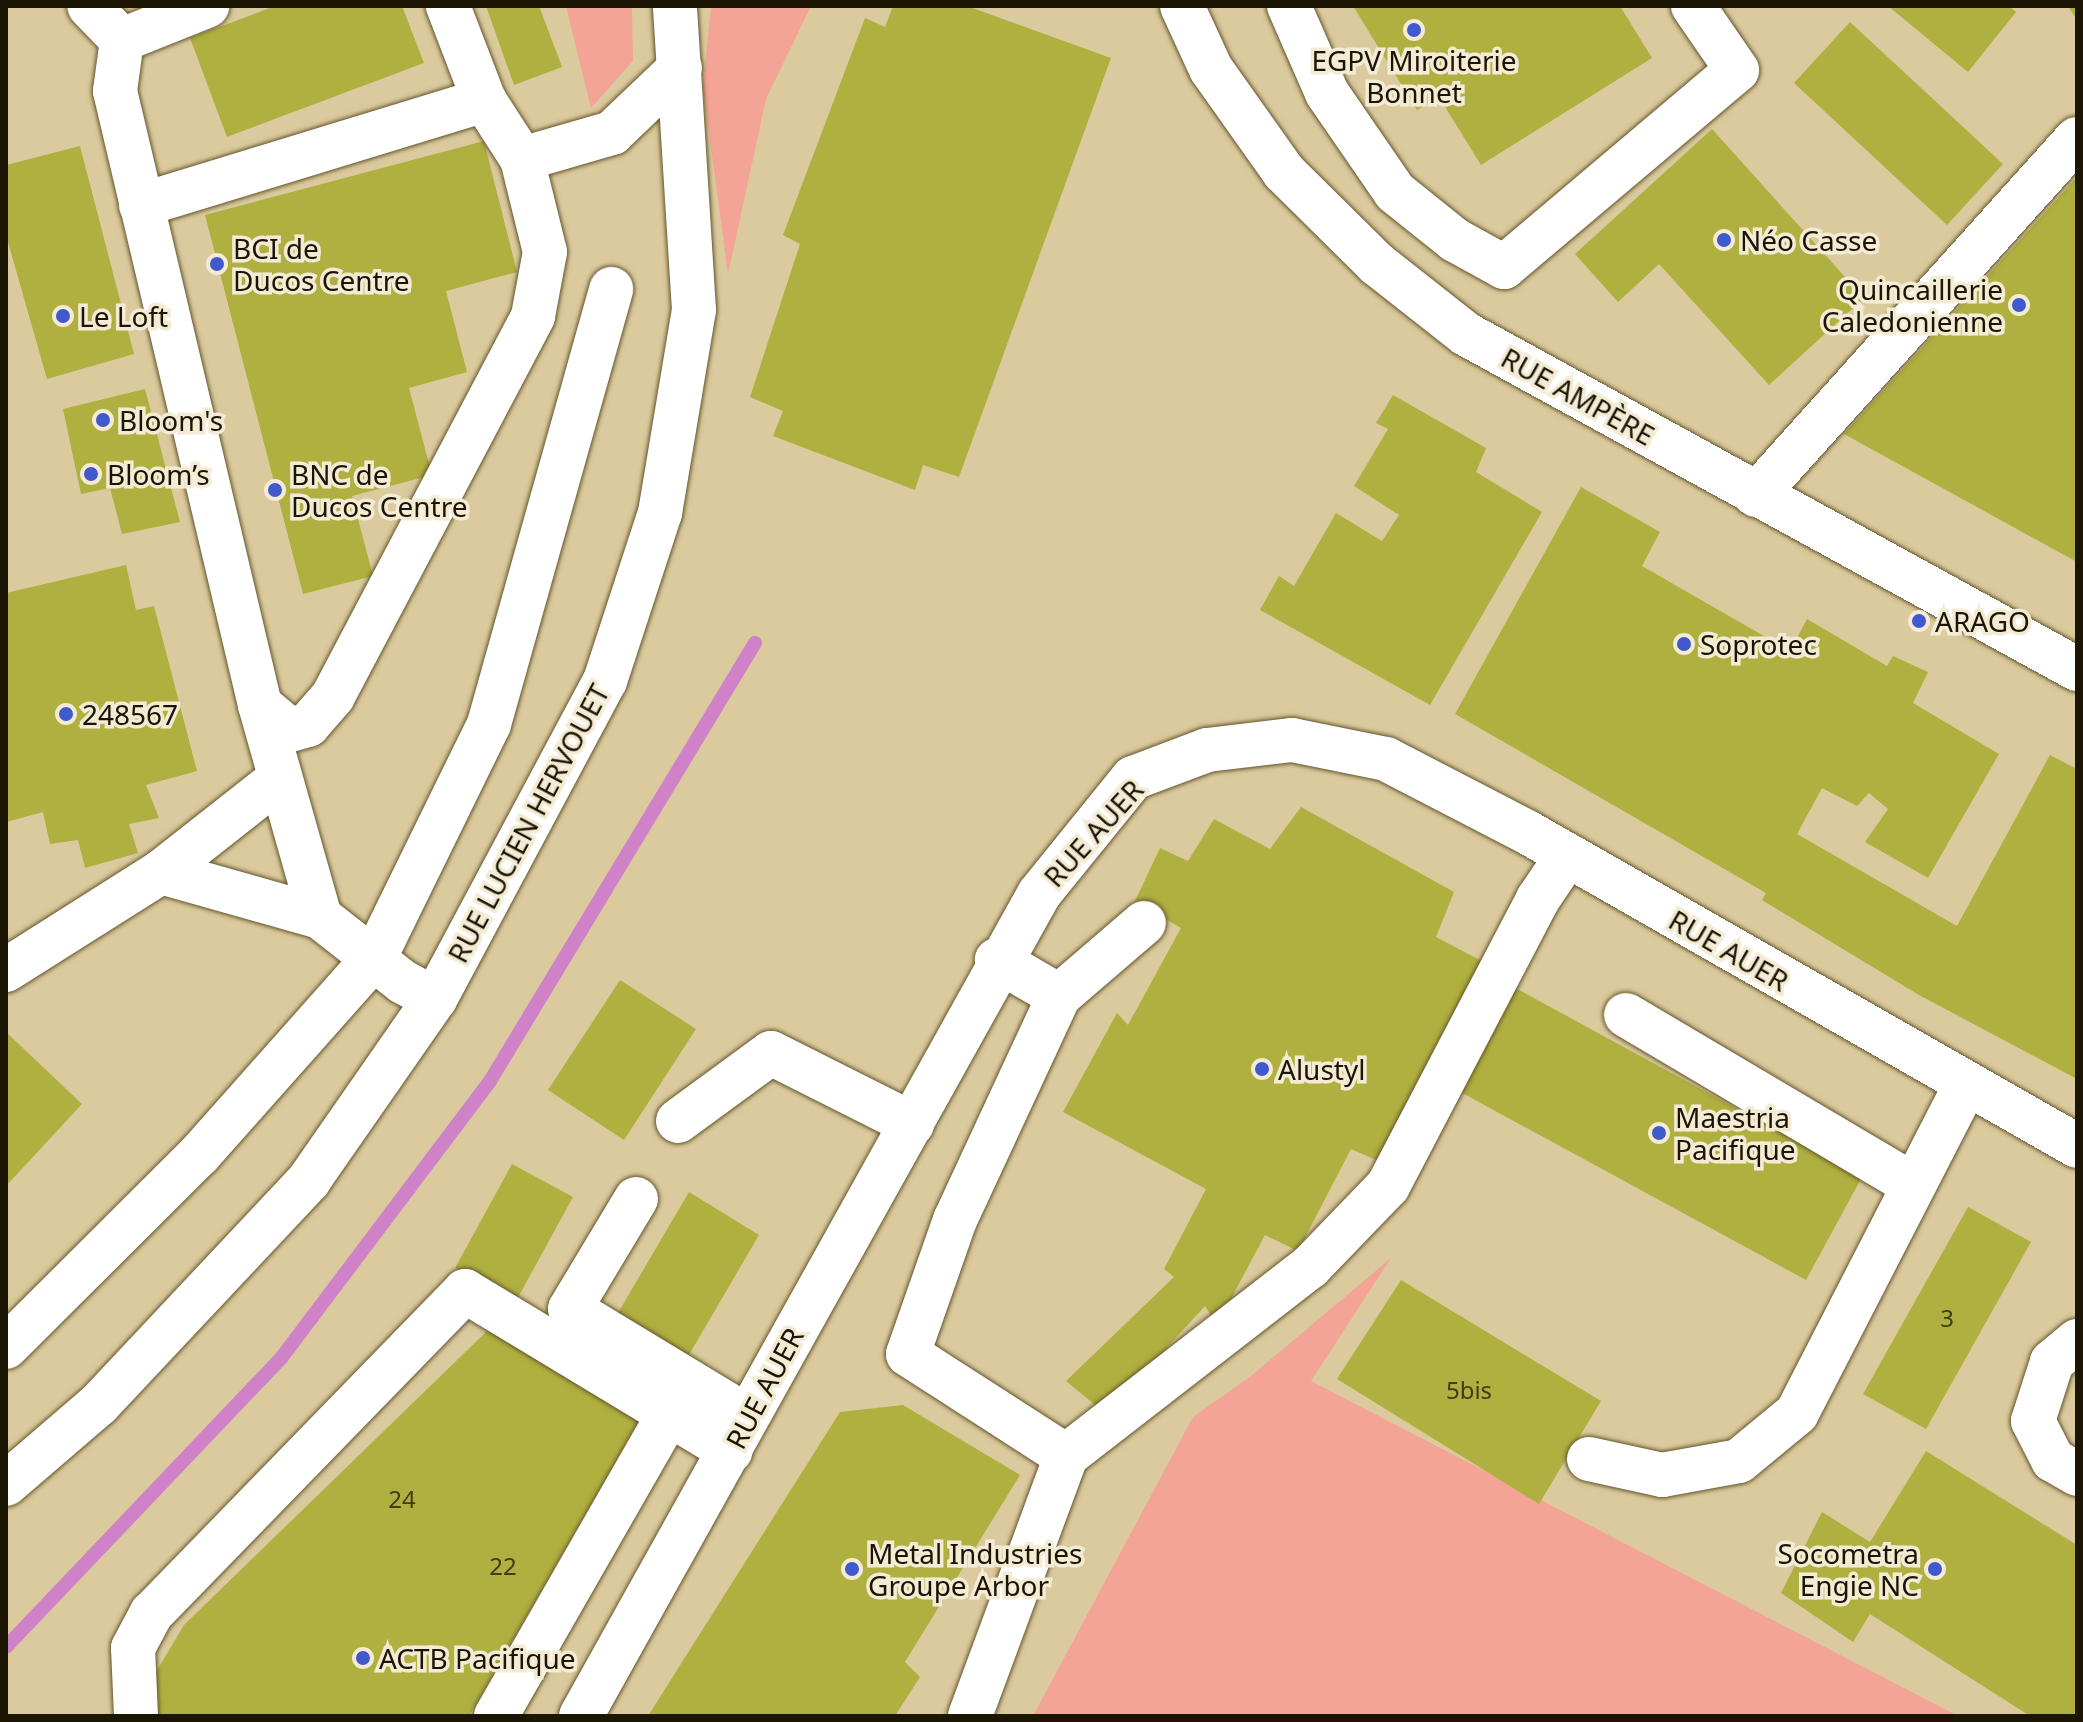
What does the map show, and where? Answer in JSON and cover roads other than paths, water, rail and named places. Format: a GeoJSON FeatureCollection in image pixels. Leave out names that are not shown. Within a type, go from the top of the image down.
{"type":"FeatureCollection","features":[{"type":"Feature","properties":{"kind":"main road"},"geometry":{"type":"LineString","coordinates":[[89,6],[129,23],[207,6]]}},
{"type":"Feature","properties":{"kind":"main road"},"geometry":{"type":"LineString","coordinates":[[260,705],[290,730],[308,725],[333,696],[533,316],[545,252],[522,159],[484,100],[448,6]]}},
{"type":"Feature","properties":{"kind":"main road","name":"RUE LUCIEN HERVOUET"},"geometry":{"type":"LineString","coordinates":[[6,1484],[99,1404],[309,1180],[435,999],[605,681],[660,513],[694,310],[675,6]]}},
{"type":"Feature","properties":{"kind":"main road","name":"RUE AMPÈRE"},"geometry":{"type":"LineString","coordinates":[[1182,6],[1211,69],[1284,172],[1377,264],[1466,334],[2077,669]]}},
{"type":"Feature","properties":{"kind":"main road"},"geometry":{"type":"LineString","coordinates":[[1289,6],[1327,93],[1395,192],[1455,240],[1504,267],[1737,70],[1693,6]]}},
{"type":"Feature","properties":{"kind":"main road"},"geometry":{"type":"LineString","coordinates":[[129,23],[115,91],[241,608],[260,705],[320,917]]}},
{"type":"Feature","properties":{"kind":"main road"},"geometry":{"type":"LineString","coordinates":[[522,159],[612,133],[680,68]]}},
{"type":"Feature","properties":{"kind":"main road"},"geometry":{"type":"LineString","coordinates":[[141,205],[484,100]]}},
{"type":"Feature","properties":{"kind":"main road"},"geometry":{"type":"LineString","coordinates":[[1756,495],[2077,139]]}},
{"type":"Feature","properties":{"kind":"main road"},"geometry":{"type":"LineString","coordinates":[[6,1347],[199,1155],[375,957],[489,724],[611,289]]}},
{"type":"Feature","properties":{"kind":"main road","name":"RUE AUER"},"geometry":{"type":"LineString","coordinates":[[581,1716],[912,1124],[997,960],[1039,894],[1133,778],[1207,750],[1292,740],[1386,759],[1567,856],[1965,1086],[2077,1146]]}},
{"type":"Feature","properties":{"kind":"main road"},"geometry":{"type":"LineString","coordinates":[[6,970],[161,872],[279,779]]}},
{"type":"Feature","properties":{"kind":"main road"},"geometry":{"type":"LineString","coordinates":[[970,1716],[1066,1456],[1310,1267],[1388,1186],[1538,899],[1567,856]]}},
{"type":"Feature","properties":{"kind":"main road"},"geometry":{"type":"LineString","coordinates":[[161,872],[320,917],[375,957],[403,982],[435,999]]}},
{"type":"Feature","properties":{"kind":"main road"},"geometry":{"type":"LineString","coordinates":[[1066,1456],[908,1354],[955,1220],[1059,996],[1144,923]]}},
{"type":"Feature","properties":{"kind":"main road"},"geometry":{"type":"LineString","coordinates":[[997,960],[1059,996]]}},
{"type":"Feature","properties":{"kind":"main road"},"geometry":{"type":"LineString","coordinates":[[1626,1015],[1914,1185]]}},
{"type":"Feature","properties":{"kind":"main road"},"geometry":{"type":"LineString","coordinates":[[678,1121],[771,1053],[912,1124]]}},
{"type":"Feature","properties":{"kind":"main road"},"geometry":{"type":"LineString","coordinates":[[1589,1459],[1662,1475],[1739,1461],[1797,1413],[1965,1086]]}},
{"type":"Feature","properties":{"kind":"main road"},"geometry":{"type":"LineString","coordinates":[[636,1199],[570,1309],[738,1433]]}},
{"type":"Feature","properties":{"kind":"main road"},"geometry":{"type":"LineString","coordinates":[[136,1716],[133,1648],[152,1613],[465,1291],[669,1414],[738,1433]]}},
{"type":"Feature","properties":{"kind":"main road"},"geometry":{"type":"LineString","coordinates":[[2077,1341],[2052,1362],[2033,1421],[2053,1460],[2077,1474]]}},
{"type":"Feature","properties":{"kind":"main road"},"geometry":{"type":"LineString","coordinates":[[496,1716],[669,1414]]}},
{"type":"Feature","properties":{"kind":"waterway"},"geometry":{"type":"LineString","coordinates":[[6,1647],[282,1357],[490,1081],[755,643]]}},
{"type":"Feature","properties":{"kind":"place","name":"EGPV Miroiterie Bonnet"},"geometry":{"type":"Point","coordinates":[1414,30]}},
{"type":"Feature","properties":{"kind":"place","name":"Néo Casse"},"geometry":{"type":"Point","coordinates":[1724,240]}},
{"type":"Feature","properties":{"kind":"place","name":"BCI de Ducos Centre"},"geometry":{"type":"Point","coordinates":[217,264]}},
{"type":"Feature","properties":{"kind":"place","name":"Quincaillerie Caledonienne"},"geometry":{"type":"Point","coordinates":[2019,305]}},
{"type":"Feature","properties":{"kind":"place","name":"Le Loft"},"geometry":{"type":"Point","coordinates":[63,316]}},
{"type":"Feature","properties":{"kind":"place","name":"Bloom's"},"geometry":{"type":"Point","coordinates":[103,420]}},
{"type":"Feature","properties":{"kind":"place","name":"Bloom’s"},"geometry":{"type":"Point","coordinates":[91,474]}},
{"type":"Feature","properties":{"kind":"place","name":"BNC de Ducos Centre"},"geometry":{"type":"Point","coordinates":[275,490]}},
{"type":"Feature","properties":{"kind":"place","name":"ARAGO"},"geometry":{"type":"Point","coordinates":[1919,621]}},
{"type":"Feature","properties":{"kind":"place","name":"Soprotec"},"geometry":{"type":"Point","coordinates":[1684,644]}},
{"type":"Feature","properties":{"kind":"place","name":"248567"},"geometry":{"type":"Point","coordinates":[66,714]}},
{"type":"Feature","properties":{"kind":"place","name":"Alustyl"},"geometry":{"type":"Point","coordinates":[1262,1069]}},
{"type":"Feature","properties":{"kind":"place","name":"Maestria Pacifique"},"geometry":{"type":"Point","coordinates":[1659,1133]}},
{"type":"Feature","properties":{"kind":"place","name":"Metal Industries Groupe Arbor"},"geometry":{"type":"Point","coordinates":[852,1569]}},
{"type":"Feature","properties":{"kind":"place","name":"Socometra Engie NC"},"geometry":{"type":"Point","coordinates":[1935,1569]}},
{"type":"Feature","properties":{"kind":"place","name":"ACTB Pacifique"},"geometry":{"type":"Point","coordinates":[363,1658]}}]}
